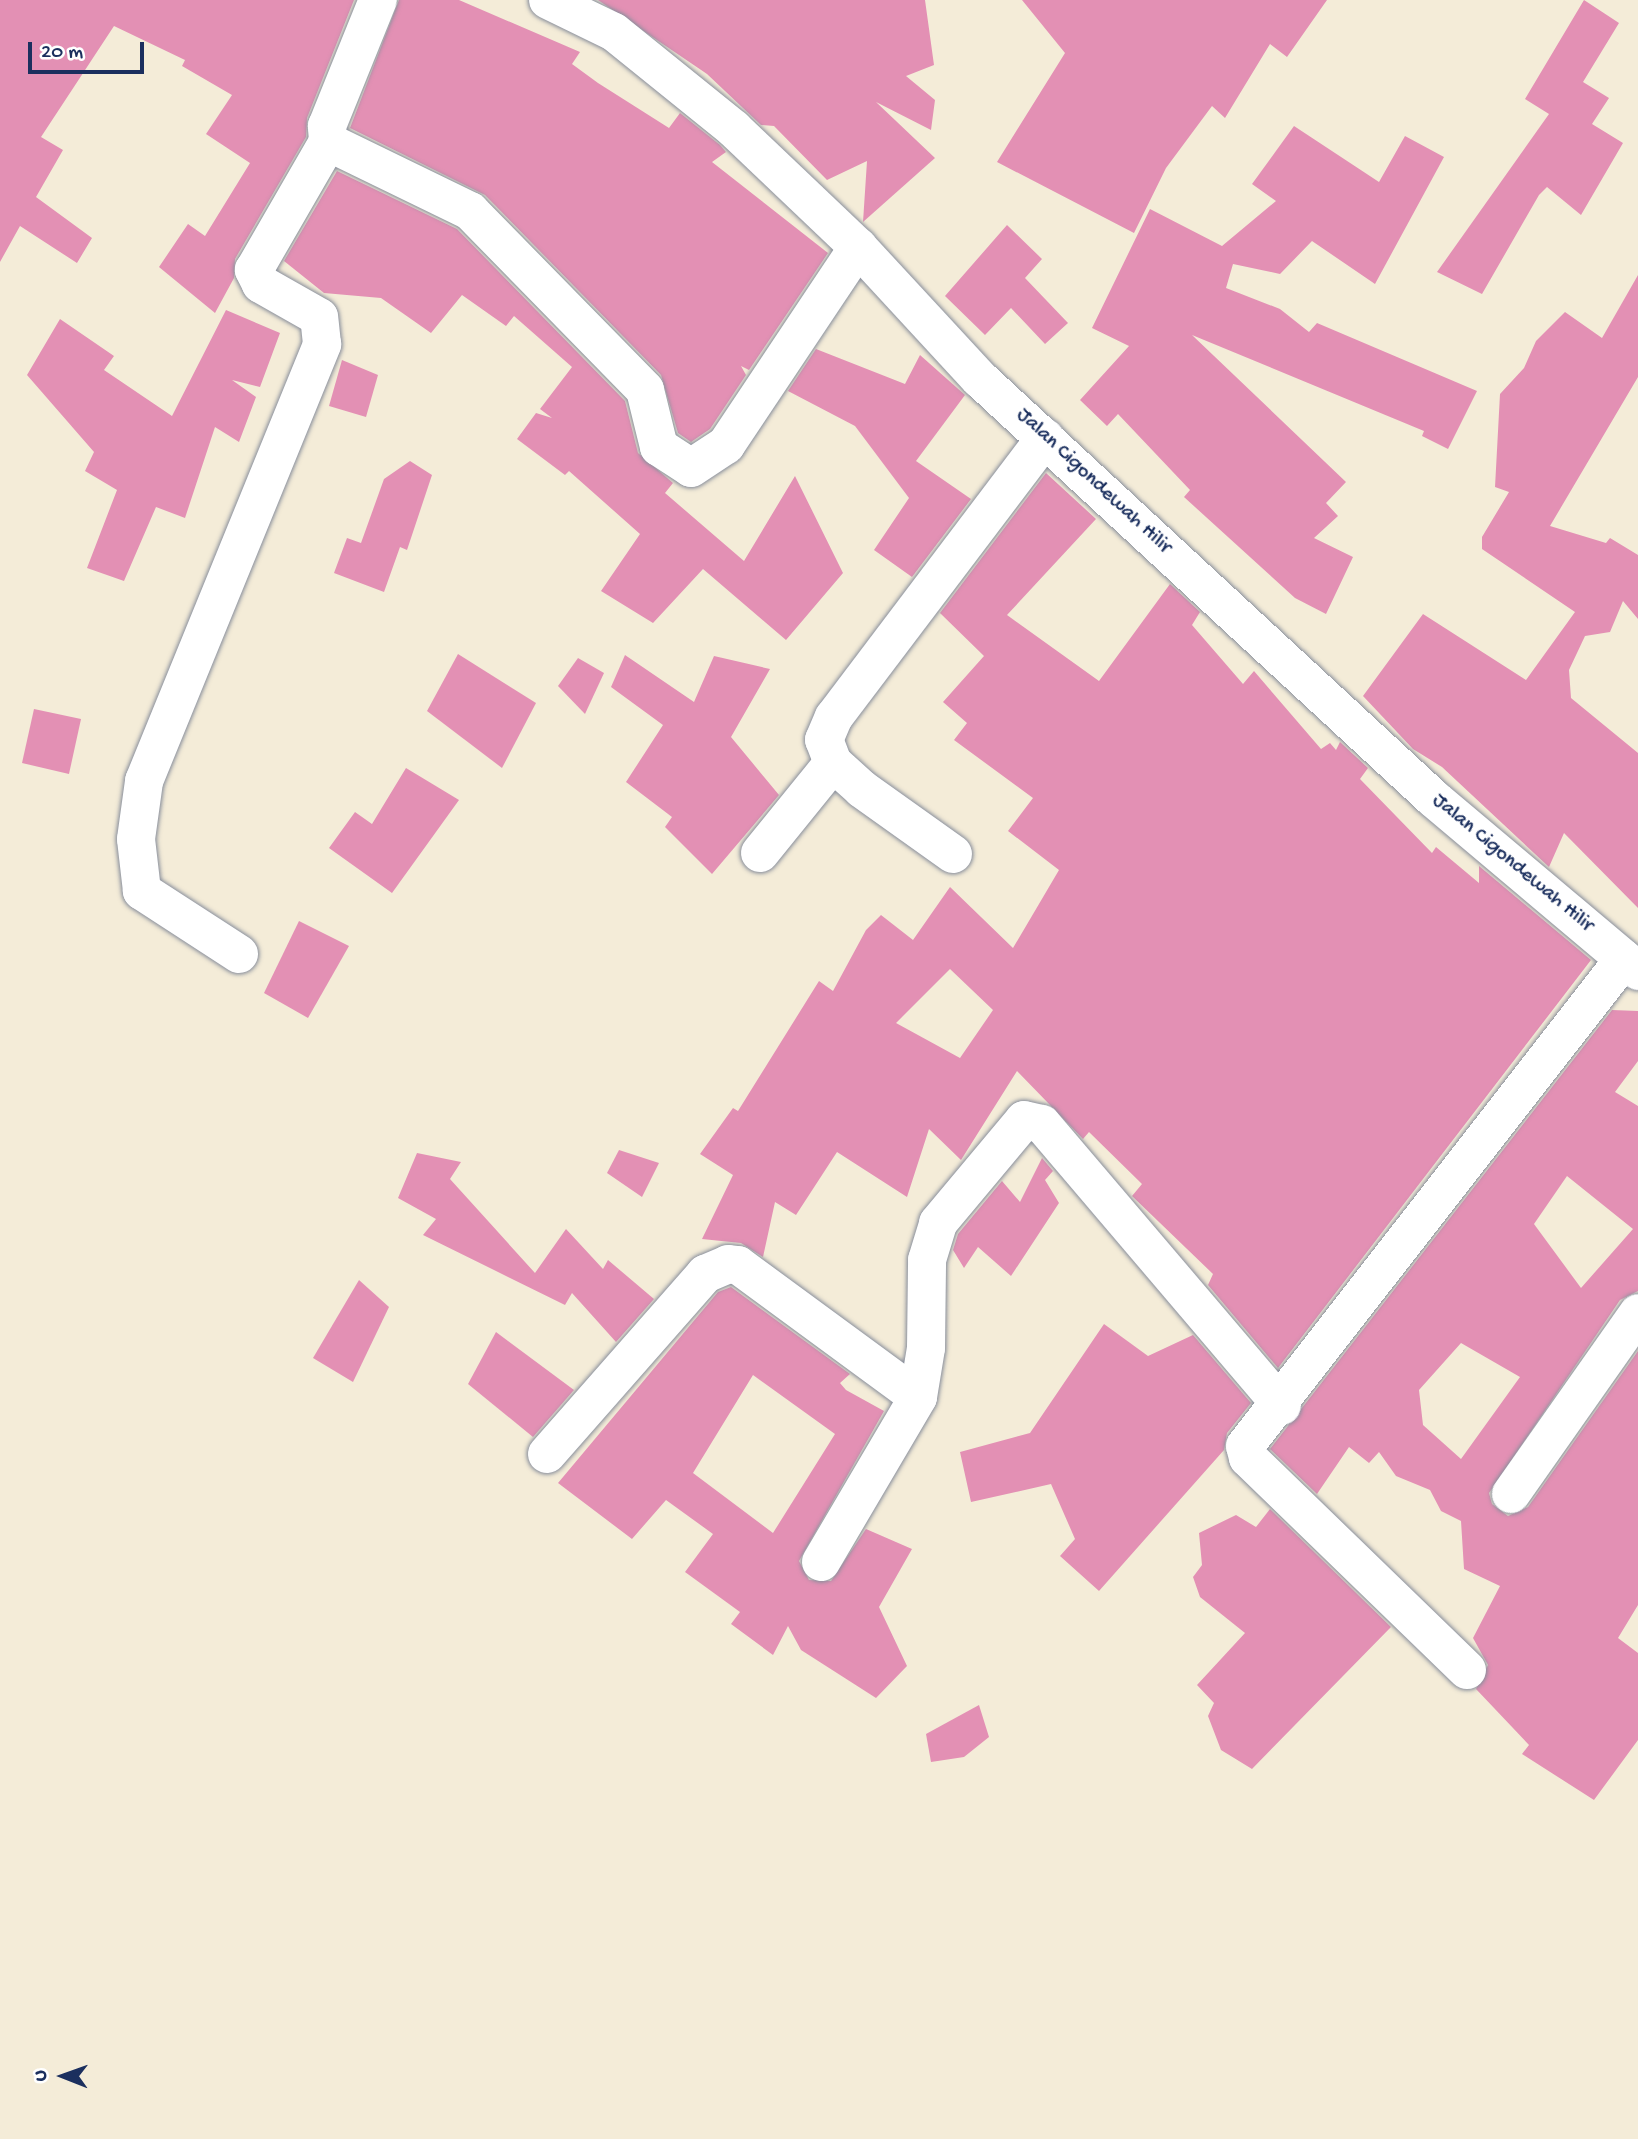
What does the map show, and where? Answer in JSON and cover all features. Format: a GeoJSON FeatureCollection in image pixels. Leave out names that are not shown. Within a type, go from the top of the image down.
{"type":"FeatureCollection","features":[{"type":"Feature","properties":{"kind":"street"},"geometry":{"type":"LineString","coordinates":[[239,954],[142,891],[136,839],[144,781],[322,344],[319,317],[261,284],[254,270],[328,142],[327,126],[378,0]]}},
{"type":"Feature","properties":{"kind":"street","name":"Jalan Cigondewah Hilir"},"geometry":{"type":"LineString","coordinates":[[548,0],[614,32],[734,129],[858,247],[980,379],[1434,799],[1631,965]]}},
{"type":"Feature","properties":{"kind":"street"},"geometry":{"type":"LineString","coordinates":[[328,142],[470,211],[645,390],[659,447],[691,468],[726,445],[858,247]]}},
{"type":"Feature","properties":{"kind":"street"},"geometry":{"type":"LineString","coordinates":[[953,853],[833,762],[824,740],[834,717],[1045,438]]}},
{"type":"Feature","properties":{"kind":"street"},"geometry":{"type":"LineString","coordinates":[[760,853],[833,762]]}},
{"type":"Feature","properties":{"kind":"street"},"geometry":{"type":"LineString","coordinates":[[1466,1670],[1248,1458],[1247,1443],[1282,1406],[1631,965]]}},
{"type":"Feature","properties":{"kind":"street"},"geometry":{"type":"LineString","coordinates":[[821,1562],[918,1396],[926,1348],[927,1261],[938,1223],[990,1153],[1029,1119],[1042,1124],[1282,1406]]}},
{"type":"Feature","properties":{"kind":"street"},"geometry":{"type":"LineString","coordinates":[[547,1454],[705,1274],[728,1264],[738,1265],[918,1396]]}},
{"type":"Feature","properties":{"kind":"street"},"geometry":{"type":"LineString","coordinates":[[1511,1494],[1638,1312]]}},
{"type":"Feature","properties":{"kind":"building"},"geometry":{"type":"Polygon","coordinates":[[[0,0],[354,0],[307,118],[306,137],[235,259],[234,278],[215,313],[159,267],[188,224],[205,236],[250,163],[206,134],[232,95],[182,66],[185,60],[114,26],[41,137],[63,150],[36,197],[92,238],[77,263],[20,226],[0,262],[0,0]]]}},
{"type":"Feature","properties":{"kind":"building"},"geometry":{"type":"Polygon","coordinates":[[[399,0],[459,0],[580,52],[572,64],[598,83],[669,128],[680,113],[720,145],[726,152],[712,162],[828,253],[749,370],[741,366],[746,375],[710,429],[691,442],[678,433],[661,375],[485,195],[350,128],[399,0]]]}},
{"type":"Feature","properties":{"kind":"building"},"geometry":{"type":"Polygon","coordinates":[[[598,0],[925,0],[934,65],[906,76],[935,100],[931,130],[876,102],[935,158],[863,222],[867,161],[827,180],[774,126],[761,125],[707,74],[598,0]]]}},
{"type":"Feature","properties":{"kind":"building"},"geometry":{"type":"Polygon","coordinates":[[[1022,0],[1327,0],[1287,57],[1270,44],[1225,118],[1212,106],[1166,168],[1134,233],[997,162],[1065,53],[1022,0]]]}},
{"type":"Feature","properties":{"kind":"building"},"geometry":{"type":"Polygon","coordinates":[[[1584,0],[1619,23],[1583,82],[1609,98],[1592,124],[1623,143],[1581,215],[1547,187],[1539,195],[1482,294],[1437,272],[1549,114],[1525,99],[1584,0]]]}},
{"type":"Feature","properties":{"kind":"building"},"geometry":{"type":"Polygon","coordinates":[[[1294,126],[1379,182],[1405,136],[1444,157],[1375,284],[1312,241],[1280,274],[1233,264],[1226,288],[1280,309],[1309,332],[1317,323],[1477,391],[1448,449],[1422,436],[1424,431],[1192,335],[1346,482],[1326,503],[1338,516],[1314,538],[1353,557],[1326,614],[1295,598],[1184,497],[1190,490],[1118,414],[1107,426],[1080,400],[1129,346],[1092,328],[1150,209],[1222,246],[1276,201],[1252,184],[1294,126]]]}},
{"type":"Feature","properties":{"kind":"building"},"geometry":{"type":"Polygon","coordinates":[[[337,171],[457,229],[625,401],[638,453],[673,483],[665,493],[744,561],[795,476],[843,573],[786,640],[703,569],[653,623],[601,591],[640,534],[569,471],[565,475],[517,439],[536,413],[552,418],[540,409],[572,367],[514,316],[506,326],[462,295],[431,333],[381,298],[324,293],[284,261],[337,171]]]}},
{"type":"Feature","properties":{"kind":"building"},"geometry":{"type":"Polygon","coordinates":[[[1007,225],[1042,259],[1025,278],[1068,323],[1045,344],[1011,308],[985,335],[945,296],[1007,225]]]}},
{"type":"Feature","properties":{"kind":"building"},"geometry":{"type":"Polygon","coordinates":[[[1638,275],[1638,377],[1550,526],[1606,543],[1610,538],[1638,555],[1638,619],[1623,601],[1610,632],[1585,636],[1569,670],[1571,698],[1638,753],[1638,908],[1564,833],[1549,867],[1442,767],[1413,749],[1363,696],[1423,614],[1526,680],[1575,612],[1482,549],[1482,537],[1509,492],[1495,487],[1500,394],[1524,368],[1536,341],[1565,312],[1602,338],[1638,275]]]}},
{"type":"Feature","properties":{"kind":"building"},"geometry":{"type":"Polygon","coordinates":[[[226,310],[280,333],[260,387],[232,380],[256,397],[239,442],[215,427],[185,518],[156,507],[124,581],[87,568],[117,490],[85,471],[94,452],[27,375],[60,319],[114,356],[104,370],[172,416],[226,310]]]}},
{"type":"Feature","properties":{"kind":"building"},"geometry":{"type":"Polygon","coordinates":[[[816,349],[905,384],[920,355],[965,395],[916,461],[971,499],[912,577],[874,550],[909,498],[855,426],[788,391],[816,349]]]}},
{"type":"Feature","properties":{"kind":"building"},"geometry":{"type":"Polygon","coordinates":[[[342,360],[378,375],[366,417],[329,406],[342,360]]]}},
{"type":"Feature","properties":{"kind":"building"},"geometry":{"type":"Polygon","coordinates":[[[410,461],[432,475],[407,550],[400,547],[384,592],[334,573],[347,538],[361,543],[384,479],[410,461]]]}},
{"type":"Feature","properties":{"kind":"building"},"geometry":{"type":"Polygon","coordinates":[[[1046,473],[1096,519],[1007,615],[1099,681],[1170,584],[1200,612],[1192,625],[1243,684],[1254,671],[1321,749],[1330,743],[1336,750],[1340,742],[1368,768],[1360,779],[1432,853],[1436,847],[1479,883],[1479,866],[1591,960],[1278,1368],[1208,1285],[1213,1274],[1132,1196],[1142,1184],[1089,1132],[1083,1139],[1017,1071],[961,1160],[929,1129],[907,1197],[837,1152],[796,1215],[775,1202],[763,1257],[741,1243],[702,1239],[733,1175],[700,1154],[733,1108],[738,1111],[819,981],[833,991],[866,930],[881,915],[913,940],[950,887],[1013,948],[1059,870],[1008,831],[1033,798],[954,740],[967,723],[943,702],[984,656],[940,613],[1046,473]],[[950,969],[896,1023],[960,1058],[993,1010],[950,969]]]}},
{"type":"Feature","properties":{"kind":"building"},"geometry":{"type":"Polygon","coordinates":[[[458,654],[536,703],[502,768],[427,711],[458,654]]]}},
{"type":"Feature","properties":{"kind":"building"},"geometry":{"type":"Polygon","coordinates":[[[625,655],[694,702],[714,656],[770,669],[731,737],[779,795],[712,874],[665,827],[672,817],[626,782],[663,725],[611,687],[625,655]]]}},
{"type":"Feature","properties":{"kind":"building"},"geometry":{"type":"Polygon","coordinates":[[[578,658],[604,673],[585,714],[558,686],[578,658]]]}},
{"type":"Feature","properties":{"kind":"building"},"geometry":{"type":"Polygon","coordinates":[[[34,709],[81,719],[69,774],[22,763],[34,709]]]}},
{"type":"Feature","properties":{"kind":"building"},"geometry":{"type":"Polygon","coordinates":[[[406,768],[459,800],[392,893],[329,848],[355,812],[372,824],[406,768]]]}},
{"type":"Feature","properties":{"kind":"building"},"geometry":{"type":"Polygon","coordinates":[[[299,921],[349,946],[308,1018],[264,993],[299,921]]]}},
{"type":"Feature","properties":{"kind":"building"},"geometry":{"type":"Polygon","coordinates":[[[1612,1010],[1638,1011],[1638,1061],[1615,1092],[1638,1106],[1638,1291],[1620,1300],[1489,1493],[1492,1504],[1508,1516],[1528,1507],[1638,1351],[1638,1605],[1618,1638],[1638,1653],[1638,1740],[1594,1800],[1522,1754],[1529,1745],[1476,1689],[1488,1665],[1473,1638],[1500,1586],[1464,1569],[1461,1521],[1441,1511],[1430,1490],[1396,1476],[1379,1452],[1369,1463],[1349,1447],[1317,1494],[1270,1449],[1612,1010]],[[1567,1176],[1534,1224],[1581,1288],[1633,1229],[1567,1176]],[[1461,1343],[1419,1390],[1423,1425],[1461,1459],[1520,1377],[1461,1343]]]}},
{"type":"Feature","properties":{"kind":"building"},"geometry":{"type":"Polygon","coordinates":[[[619,1150],[659,1163],[642,1197],[607,1173],[619,1150]]]}},
{"type":"Feature","properties":{"kind":"building"},"geometry":{"type":"Polygon","coordinates":[[[417,1153],[461,1162],[450,1179],[535,1273],[566,1229],[603,1269],[608,1260],[654,1299],[616,1342],[572,1293],[565,1305],[423,1235],[436,1219],[398,1198],[417,1153]]]}},
{"type":"Feature","properties":{"kind":"building"},"geometry":{"type":"Polygon","coordinates":[[[1042,1158],[1053,1171],[1045,1180],[1059,1203],[1011,1276],[978,1247],[964,1268],[953,1250],[958,1234],[1002,1181],[1020,1202],[1042,1158]]]}},
{"type":"Feature","properties":{"kind":"building"},"geometry":{"type":"Polygon","coordinates":[[[359,1280],[389,1307],[353,1382],[313,1358],[359,1280]]]}},
{"type":"Feature","properties":{"kind":"building"},"geometry":{"type":"Polygon","coordinates":[[[731,1287],[850,1374],[840,1383],[846,1390],[884,1411],[799,1561],[809,1580],[831,1581],[866,1529],[912,1549],[879,1607],[907,1666],[876,1698],[801,1650],[788,1626],[773,1655],[731,1624],[740,1612],[685,1572],[713,1534],[666,1500],[632,1539],[558,1483],[718,1292],[731,1287]],[[753,1375],[693,1473],[773,1533],[835,1434],[753,1375]]]}},
{"type":"Feature","properties":{"kind":"building"},"geometry":{"type":"Polygon","coordinates":[[[1104,1324],[1148,1356],[1193,1335],[1251,1403],[1227,1433],[1224,1450],[1099,1591],[1060,1556],[1075,1539],[1051,1484],[971,1502],[960,1452],[1030,1433],[1104,1324]]]}},
{"type":"Feature","properties":{"kind":"building"},"geometry":{"type":"Polygon","coordinates":[[[496,1332],[574,1390],[533,1437],[468,1384],[496,1332]]]}},
{"type":"Feature","properties":{"kind":"building"},"geometry":{"type":"Polygon","coordinates":[[[1270,1509],[1391,1627],[1252,1769],[1221,1750],[1208,1716],[1214,1703],[1197,1685],[1245,1633],[1200,1597],[1193,1577],[1202,1565],[1199,1533],[1236,1515],[1256,1527],[1270,1509]]]}},
{"type":"Feature","properties":{"kind":"building"},"geometry":{"type":"Polygon","coordinates":[[[979,1705],[989,1737],[964,1757],[931,1762],[926,1734],[979,1705]]]}}]}
